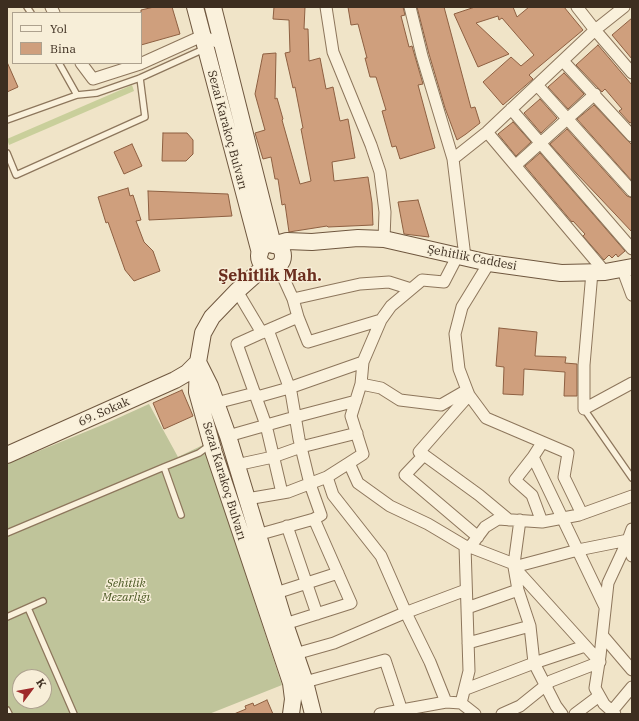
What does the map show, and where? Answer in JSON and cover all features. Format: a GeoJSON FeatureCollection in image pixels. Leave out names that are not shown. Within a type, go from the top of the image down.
{"type":"FeatureCollection","features":[{"type":"Feature","properties":{"kind":"street","name":"Sezai Karakoç Bulvarı"},"geometry":{"type":"LineString","coordinates":[[195,7],[204,42],[270,263]]}},
{"type":"Feature","properties":{"kind":"street","name":"Sezai Karakoç Bulvarı"},"geometry":{"type":"LineString","coordinates":[[213,7],[273,245],[277,246],[282,251],[283,259],[270,263],[237,291],[212,317],[203,333],[198,362],[197,392],[212,443],[291,684],[293,713]]}},
{"type":"Feature","properties":{"kind":"street"},"geometry":{"type":"LineString","coordinates":[[326,7],[333,52],[371,145],[380,172],[385,212],[384,239]]}},
{"type":"Feature","properties":{"kind":"street"},"geometry":{"type":"LineString","coordinates":[[247,500],[288,492],[310,484],[327,477],[363,454],[351,416],[361,384],[363,362],[381,320],[391,306],[422,280],[444,282],[462,256],[453,159],[422,56],[410,7]]}},
{"type":"Feature","properties":{"kind":"street"},"geometry":{"type":"LineString","coordinates":[[577,7],[632,73]]}},
{"type":"Feature","properties":{"kind":"street"},"geometry":{"type":"LineString","coordinates":[[453,159],[487,132],[595,30],[624,7]]}},
{"type":"Feature","properties":{"kind":"street"},"geometry":{"type":"LineString","coordinates":[[142,63],[204,42],[222,44]]}},
{"type":"Feature","properties":{"kind":"street"},"geometry":{"type":"LineString","coordinates":[[563,61],[595,94],[632,136]]}},
{"type":"Feature","properties":{"kind":"street"},"geometry":{"type":"LineString","coordinates":[[81,64],[93,79],[140,64]]}},
{"type":"Feature","properties":{"kind":"street"},"geometry":{"type":"LineString","coordinates":[[537,85],[632,191]]}},
{"type":"Feature","properties":{"kind":"street"},"geometry":{"type":"LineString","coordinates":[[516,166],[595,94]]}},
{"type":"Feature","properties":{"kind":"street"},"geometry":{"type":"LineString","coordinates":[[511,109],[632,249]]}},
{"type":"Feature","properties":{"kind":"street"},"geometry":{"type":"LineString","coordinates":[[487,132],[516,166],[598,272],[584,365],[584,409],[632,383]]}},
{"type":"Feature","properties":{"kind":"street","name":"Şehitlik Caddesi"},"geometry":{"type":"LineString","coordinates":[[273,245],[287,241],[312,242],[358,238],[384,239],[489,263],[561,273],[598,272],[627,268]]}},
{"type":"Feature","properties":{"kind":"street"},"geometry":{"type":"LineString","coordinates":[[270,263],[312,242]]}},
{"type":"Feature","properties":{"kind":"street"},"geometry":{"type":"LineString","coordinates":[[273,245],[266,246],[261,250],[293,299],[298,317],[308,342],[381,320]]}},
{"type":"Feature","properties":{"kind":"street"},"geometry":{"type":"LineString","coordinates":[[489,263],[462,307],[455,334],[459,369],[468,393],[486,418],[568,453],[564,477],[582,514]]}},
{"type":"Feature","properties":{"kind":"street"},"geometry":{"type":"LineString","coordinates":[[627,268],[632,295]]}},
{"type":"Feature","properties":{"kind":"street"},"geometry":{"type":"LineString","coordinates":[[293,299],[360,284],[390,282],[411,289]]}},
{"type":"Feature","properties":{"kind":"street"},"geometry":{"type":"LineString","coordinates":[[237,291],[265,332],[289,388],[310,484],[321,515],[257,535]]}},
{"type":"Feature","properties":{"kind":"street"},"geometry":{"type":"LineString","coordinates":[[282,493],[266,425],[237,344],[298,317]]}},
{"type":"Feature","properties":{"kind":"street"},"geometry":{"type":"LineString","coordinates":[[198,362],[210,386],[228,436],[294,654],[305,682],[313,714]]}},
{"type":"Feature","properties":{"kind":"street","name":"69. Sokak"},"geometry":{"type":"LineString","coordinates":[[7,455],[175,380],[187,373],[198,362]]}},
{"type":"Feature","properties":{"kind":"street"},"geometry":{"type":"LineString","coordinates":[[216,402],[289,388],[363,362]]}},
{"type":"Feature","properties":{"kind":"street"},"geometry":{"type":"LineString","coordinates":[[361,384],[381,388],[400,400],[442,405],[468,393]]}},
{"type":"Feature","properties":{"kind":"street"},"geometry":{"type":"LineString","coordinates":[[468,393],[419,452],[479,495],[508,520]]}},
{"type":"Feature","properties":{"kind":"street"},"geometry":{"type":"LineString","coordinates":[[228,436],[356,401]]}},
{"type":"Feature","properties":{"kind":"street"},"geometry":{"type":"LineString","coordinates":[[236,465],[274,457],[301,447],[357,433]]}},
{"type":"Feature","properties":{"kind":"street"},"geometry":{"type":"LineString","coordinates":[[542,443],[516,480],[532,495],[542,522]]}},
{"type":"Feature","properties":{"kind":"street"},"geometry":{"type":"LineString","coordinates":[[424,456],[405,475],[478,537]]}},
{"type":"Feature","properties":{"kind":"street"},"geometry":{"type":"LineString","coordinates":[[533,457],[606,608]]}},
{"type":"Feature","properties":{"kind":"street"},"geometry":{"type":"LineString","coordinates":[[349,463],[358,483],[390,506],[428,524],[468,546],[514,566],[600,662]]}},
{"type":"Feature","properties":{"kind":"street"},"geometry":{"type":"LineString","coordinates":[[327,477],[333,495],[381,556],[430,662],[446,702]]}},
{"type":"Feature","properties":{"kind":"street"},"geometry":{"type":"LineString","coordinates":[[461,702],[466,689],[469,671],[466,590],[468,546],[478,537],[485,527],[498,519],[542,522],[582,514],[632,496]]}},
{"type":"Feature","properties":{"kind":"street"},"geometry":{"type":"LineString","coordinates":[[285,624],[351,603],[314,518]]}},
{"type":"Feature","properties":{"kind":"street"},"geometry":{"type":"LineString","coordinates":[[520,520],[514,566],[518,590],[530,626],[534,663],[545,686],[562,714]]}},
{"type":"Feature","properties":{"kind":"street"},"geometry":{"type":"LineString","coordinates":[[288,526],[317,614]]}},
{"type":"Feature","properties":{"kind":"street"},"geometry":{"type":"LineString","coordinates":[[632,529],[608,583],[600,662],[595,688],[604,704],[613,713],[632,687]]}},
{"type":"Feature","properties":{"kind":"street"},"geometry":{"type":"LineString","coordinates":[[514,566],[578,550],[628,540]]}},
{"type":"Feature","properties":{"kind":"street"},"geometry":{"type":"LineString","coordinates":[[628,540],[632,556]]}},
{"type":"Feature","properties":{"kind":"street"},"geometry":{"type":"LineString","coordinates":[[276,594],[338,573]]}},
{"type":"Feature","properties":{"kind":"street"},"geometry":{"type":"LineString","coordinates":[[294,654],[334,643],[406,612],[466,590]]}},
{"type":"Feature","properties":{"kind":"street"},"geometry":{"type":"LineString","coordinates":[[467,608],[518,590]]}},
{"type":"Feature","properties":{"kind":"street"},"geometry":{"type":"LineString","coordinates":[[468,643],[530,626]]}},
{"type":"Feature","properties":{"kind":"street"},"geometry":{"type":"LineString","coordinates":[[603,636],[632,670]]}},
{"type":"Feature","properties":{"kind":"street"},"geometry":{"type":"LineString","coordinates":[[466,689],[534,663],[585,646]]}},
{"type":"Feature","properties":{"kind":"street"},"geometry":{"type":"LineString","coordinates":[[305,682],[385,660],[402,711]]}},
{"type":"Feature","properties":{"kind":"street"},"geometry":{"type":"LineString","coordinates":[[502,714],[520,706],[551,681],[600,662]]}},
{"type":"Feature","properties":{"kind":"street"},"geometry":{"type":"LineString","coordinates":[[575,714],[599,696]]}},
{"type":"Feature","properties":{"kind":"street"},"geometry":{"type":"LineString","coordinates":[[380,714],[446,702],[461,702],[474,714]]}},
{"type":"Feature","properties":{"kind":"lane"},"geometry":{"type":"LineString","coordinates":[[7,120],[77,95],[97,93],[140,78],[204,42]]}},
{"type":"Feature","properties":{"kind":"lane"},"geometry":{"type":"LineString","coordinates":[[60,64],[77,95]]}},
{"type":"Feature","properties":{"kind":"lane"},"geometry":{"type":"LineString","coordinates":[[7,153],[16,175],[145,116],[140,78]]}},
{"type":"Feature","properties":{"kind":"lane"},"geometry":{"type":"LineString","coordinates":[[584,409],[632,478]]}},
{"type":"Feature","properties":{"kind":"lane"},"geometry":{"type":"LineString","coordinates":[[7,534],[199,453],[212,443]]}},
{"type":"Feature","properties":{"kind":"lane"},"geometry":{"type":"LineString","coordinates":[[164,467],[181,515]]}},
{"type":"Feature","properties":{"kind":"lane"},"geometry":{"type":"LineString","coordinates":[[7,616],[43,601]]}},
{"type":"Feature","properties":{"kind":"lane"},"geometry":{"type":"LineString","coordinates":[[28,608],[74,714]]}},
{"type":"Feature","properties":{"kind":"lane"},"geometry":{"type":"LineString","coordinates":[[7,710],[9,714]]}},
{"type":"Feature","properties":{"kind":"green space"},"geometry":{"type":"Polygon","coordinates":[[[132,85],[134,91],[9,145],[7,139],[132,85]]]}},
{"type":"Feature","properties":{"kind":"green space","name":"Şehitlik Mezarlığı"},"geometry":{"type":"Polygon","coordinates":[[[149,404],[178,457],[203,445],[282,685],[209,714],[7,714],[7,464],[149,404]]]}},
{"type":"Feature","properties":{"kind":"building"},"geometry":{"type":"Polygon","coordinates":[[[154,7],[172,7],[180,34],[142,45],[141,10],[154,7]]]}},
{"type":"Feature","properties":{"kind":"building"},"geometry":{"type":"Polygon","coordinates":[[[274,7],[305,7],[304,29],[308,29],[309,61],[320,58],[326,89],[333,87],[340,121],[348,119],[355,158],[332,162],[334,181],[368,177],[372,203],[373,225],[327,226],[289,232],[285,204],[282,205],[278,179],[275,179],[271,157],[263,159],[255,133],[265,130],[255,94],[263,54],[276,53],[275,99],[277,98],[300,184],[311,181],[295,87],[293,88],[285,53],[290,52],[289,20],[273,19],[274,7]]]}},
{"type":"Feature","properties":{"kind":"building"},"geometry":{"type":"Polygon","coordinates":[[[348,7],[403,7],[405,15],[401,16],[409,47],[412,46],[423,84],[418,85],[435,148],[400,159],[396,146],[392,147],[382,111],[386,110],[376,77],[370,77],[365,58],[367,58],[358,24],[351,25],[348,7]]]}},
{"type":"Feature","properties":{"kind":"building"},"geometry":{"type":"Polygon","coordinates":[[[417,7],[444,7],[471,108],[475,107],[480,123],[457,140],[445,108],[417,7]]]}},
{"type":"Feature","properties":{"kind":"building"},"geometry":{"type":"Polygon","coordinates":[[[475,7],[513,7],[517,17],[529,7],[564,7],[583,30],[529,75],[533,79],[503,105],[483,82],[511,57],[521,66],[534,55],[502,18],[499,20],[498,16],[476,23],[509,54],[478,67],[454,14],[475,7]]]}},
{"type":"Feature","properties":{"kind":"building"},"geometry":{"type":"Polygon","coordinates":[[[632,18],[632,59],[612,35],[632,18]]]}},
{"type":"Feature","properties":{"kind":"building"},"geometry":{"type":"Polygon","coordinates":[[[598,45],[632,85],[632,122],[630,123],[619,111],[622,109],[605,89],[602,92],[576,65],[598,45]]]}},
{"type":"Feature","properties":{"kind":"building"},"geometry":{"type":"Polygon","coordinates":[[[7,62],[18,87],[7,92],[7,62]]]}},
{"type":"Feature","properties":{"kind":"building"},"geometry":{"type":"Polygon","coordinates":[[[564,73],[584,94],[568,109],[548,87],[564,73]]]}},
{"type":"Feature","properties":{"kind":"building"},"geometry":{"type":"Polygon","coordinates":[[[540,99],[557,118],[541,133],[524,113],[540,99]]]}},
{"type":"Feature","properties":{"kind":"building"},"geometry":{"type":"Polygon","coordinates":[[[594,105],[632,145],[632,181],[577,119],[594,105]]]}},
{"type":"Feature","properties":{"kind":"building"},"geometry":{"type":"Polygon","coordinates":[[[513,122],[531,142],[516,156],[498,134],[513,122]]]}},
{"type":"Feature","properties":{"kind":"building"},"geometry":{"type":"Polygon","coordinates":[[[567,129],[627,196],[632,198],[632,232],[550,144],[567,129]]]}},
{"type":"Feature","properties":{"kind":"building"},"geometry":{"type":"Polygon","coordinates":[[[163,133],[187,133],[193,140],[193,154],[186,161],[162,161],[163,133]]]}},
{"type":"Feature","properties":{"kind":"building"},"geometry":{"type":"Polygon","coordinates":[[[132,144],[142,166],[124,174],[114,152],[132,144]]]}},
{"type":"Feature","properties":{"kind":"building"},"geometry":{"type":"Polygon","coordinates":[[[540,153],[625,251],[618,257],[616,254],[612,258],[609,255],[604,260],[583,236],[585,234],[573,221],[572,222],[525,166],[540,153]]]}},
{"type":"Feature","properties":{"kind":"building"},"geometry":{"type":"Polygon","coordinates":[[[128,188],[130,196],[133,195],[141,220],[136,221],[144,242],[153,251],[160,271],[134,281],[125,270],[108,222],[106,223],[98,197],[128,188]]]}},
{"type":"Feature","properties":{"kind":"building"},"geometry":{"type":"Polygon","coordinates":[[[148,191],[228,194],[232,216],[149,220],[148,191]]]}},
{"type":"Feature","properties":{"kind":"building"},"geometry":{"type":"Polygon","coordinates":[[[418,200],[429,237],[404,234],[398,202],[418,200]]]}},
{"type":"Feature","properties":{"kind":"building"},"geometry":{"type":"Polygon","coordinates":[[[499,328],[537,332],[535,356],[566,357],[565,363],[577,364],[577,396],[564,396],[565,372],[524,369],[523,395],[503,394],[504,367],[496,366],[499,328]]]}},
{"type":"Feature","properties":{"kind":"building"},"geometry":{"type":"Polygon","coordinates":[[[182,390],[193,416],[164,429],[153,403],[182,390]]]}},
{"type":"Feature","properties":{"kind":"building"},"geometry":{"type":"Polygon","coordinates":[[[267,700],[273,714],[234,714],[246,709],[245,706],[253,703],[254,706],[267,700]]]}},
{"type":"Feature","properties":{"kind":"district","name":"Şehitlik Mah."},"geometry":{"type":"Point","coordinates":[270,276]}}]}
